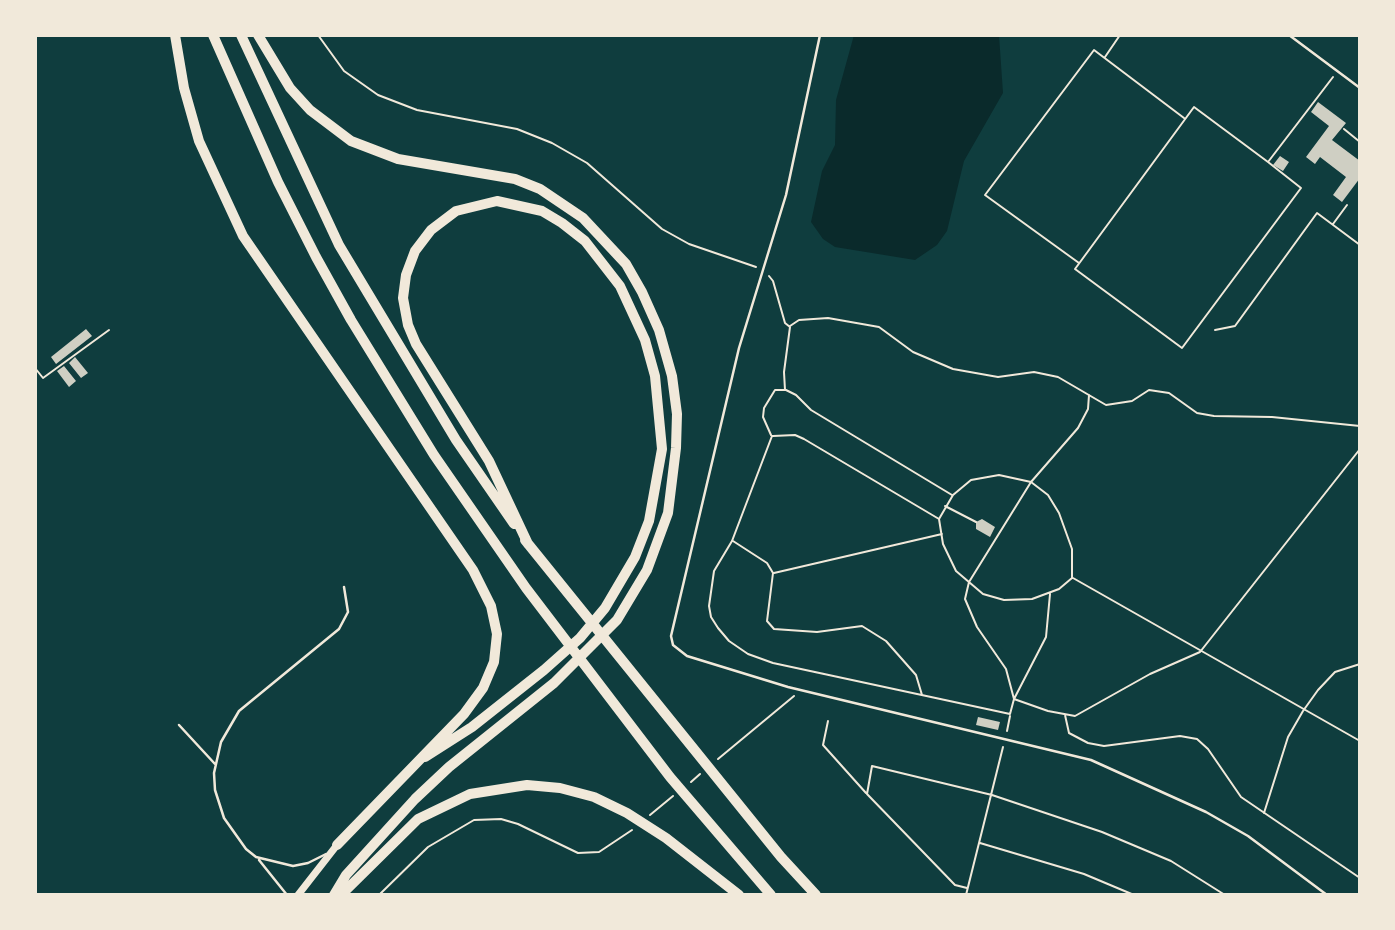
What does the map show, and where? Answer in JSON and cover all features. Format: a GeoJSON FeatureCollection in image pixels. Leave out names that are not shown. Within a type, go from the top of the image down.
{"type":"FeatureCollection","features":[{"type":"Feature","properties":{"kind":"highway"},"geometry":{"type":"LineString","coordinates":[[175,35],[184,88],[199,141],[243,236],[473,570],[491,606],[497,634],[494,662],[483,688],[425,757],[337,845]]}},
{"type":"Feature","properties":{"kind":"highway"},"geometry":{"type":"LineString","coordinates":[[213,35],[272,169],[316,257],[351,320],[434,455],[551,622],[670,776],[771,895]]}},
{"type":"Feature","properties":{"kind":"highway"},"geometry":{"type":"LineString","coordinates":[[242,35],[301,168],[374,307],[456,440],[528,544],[781,857],[816,895]]}},
{"type":"Feature","properties":{"kind":"highway"},"geometry":{"type":"LineString","coordinates":[[258,35],[290,88],[330,128],[369,149],[398,159],[491,172],[540,189],[583,218],[626,264],[659,330],[672,376],[677,414],[668,513],[647,570],[630,601],[592,649],[449,767],[415,799],[346,876],[334,895]]}},
{"type":"Feature","properties":{"kind":"highway"},"geometry":{"type":"LineString","coordinates":[[425,757],[472,727],[544,670],[580,638],[618,589],[649,521],[662,449],[655,376],[645,340],[620,285],[585,242],[542,211],[498,201],[456,211],[431,230],[415,251],[406,275],[403,299],[408,325],[416,344],[489,461],[528,544]]}},
{"type":"Feature","properties":{"kind":"highway"},"geometry":{"type":"LineString","coordinates":[[341,895],[418,819],[470,794],[527,785],[560,788],[594,797],[627,813],[666,838],[739,895]]}},
{"type":"Feature","properties":{"kind":"street"},"geometry":{"type":"LineString","coordinates":[[298,895],[337,845]]}},
{"type":"Feature","properties":{"kind":"lane"},"geometry":{"type":"LineString","coordinates":[[820,35],[786,195],[739,348],[671,636],[673,645],[687,656],[800,691],[1091,760],[1206,811],[1248,836],[1327,895]]}},
{"type":"Feature","properties":{"kind":"lane"},"geometry":{"type":"LineString","coordinates":[[1289,35],[1360,88]]}},
{"type":"Feature","properties":{"kind":"lane"},"geometry":{"type":"LineString","coordinates":[[287,895],[256,857],[246,849],[224,818],[215,790],[215,764],[226,730],[239,711],[339,629],[348,611],[344,587]]}},
{"type":"Feature","properties":{"kind":"lane"},"geometry":{"type":"LineString","coordinates":[[882,719],[883,712]]}},
{"type":"Feature","properties":{"kind":"lane"},"geometry":{"type":"LineString","coordinates":[[179,725],[215,764]]}},
{"type":"Feature","properties":{"kind":"lane"},"geometry":{"type":"LineString","coordinates":[[256,857],[293,866],[322,857],[337,845]]}},
{"type":"Feature","properties":{"kind":"path"},"geometry":{"type":"LineString","coordinates":[[318,35],[344,71],[378,96],[418,110],[517,129],[552,143],[587,163],[662,229],[689,244],[762,269],[773,281],[785,323],[790,327]]}},
{"type":"Feature","properties":{"kind":"path"},"geometry":{"type":"LineString","coordinates":[[1104,57],[1120,35]]}},
{"type":"Feature","properties":{"kind":"path"},"geometry":{"type":"LineString","coordinates":[[1079,263],[985,195],[1094,50],[1185,118]]}},
{"type":"Feature","properties":{"kind":"path"},"geometry":{"type":"LineString","coordinates":[[1268,162],[1338,70]]}},
{"type":"Feature","properties":{"kind":"path"},"geometry":{"type":"LineString","coordinates":[[1194,107],[1268,162],[1301,188],[1182,348],[1075,269],[1194,107]]}},
{"type":"Feature","properties":{"kind":"path"},"geometry":{"type":"LineString","coordinates":[[1344,130],[1360,142]]}},
{"type":"Feature","properties":{"kind":"path"},"geometry":{"type":"LineString","coordinates":[[1332,225],[1347,205]]}},
{"type":"Feature","properties":{"kind":"path"},"geometry":{"type":"LineString","coordinates":[[1215,330],[1235,326],[1317,213],[1360,245]]}},
{"type":"Feature","properties":{"kind":"path"},"geometry":{"type":"LineString","coordinates":[[785,390],[784,372],[790,327],[799,320],[813,318],[879,327],[913,352],[953,369],[998,377],[1034,372],[1058,377],[1106,405],[1132,401],[1149,390],[1169,393],[1197,413],[1214,416],[1272,417],[1360,426]]}},
{"type":"Feature","properties":{"kind":"path"},"geometry":{"type":"LineString","coordinates":[[35,368],[43,378],[108,330]]}},
{"type":"Feature","properties":{"kind":"path"},"geometry":{"type":"LineString","coordinates":[[953,495],[811,410],[796,395],[785,390],[775,390],[764,408],[763,417],[772,436],[732,541],[714,571],[710,617],[729,641],[748,654],[773,663],[1010,714]]}},
{"type":"Feature","properties":{"kind":"path"},"geometry":{"type":"LineString","coordinates":[[1014,699],[1006,669],[977,627],[965,599],[969,582],[1031,482],[1078,428],[1087,409],[1089,395]]}},
{"type":"Feature","properties":{"kind":"path"},"geometry":{"type":"LineString","coordinates":[[772,436],[788,434],[804,439],[939,519]]}},
{"type":"Feature","properties":{"kind":"path"},"geometry":{"type":"LineString","coordinates":[[1014,699],[1075,716],[1150,674],[1200,652],[1360,449]]}},
{"type":"Feature","properties":{"kind":"path"},"geometry":{"type":"LineString","coordinates":[[999,475],[1031,482],[1048,495],[1059,513],[1072,549],[1072,578],[1050,593],[1032,599],[1004,600],[983,594],[956,571],[943,544],[939,519],[944,505],[971,480],[999,475]]}},
{"type":"Feature","properties":{"kind":"path"},"geometry":{"type":"LineString","coordinates":[[944,505],[976,522]]}},
{"type":"Feature","properties":{"kind":"path"},"geometry":{"type":"LineString","coordinates":[[993,533],[999,536]]}},
{"type":"Feature","properties":{"kind":"path"},"geometry":{"type":"LineString","coordinates":[[773,573],[942,534]]}},
{"type":"Feature","properties":{"kind":"path"},"geometry":{"type":"LineString","coordinates":[[732,541],[759,557],[773,573],[767,621],[774,629],[817,632],[862,625],[886,641],[916,675],[922,695]]}},
{"type":"Feature","properties":{"kind":"path"},"geometry":{"type":"LineString","coordinates":[[1072,578],[1360,741]]}},
{"type":"Feature","properties":{"kind":"path"},"geometry":{"type":"LineString","coordinates":[[966,895],[1014,699],[1046,637],[1050,593]]}},
{"type":"Feature","properties":{"kind":"path"},"geometry":{"type":"LineString","coordinates":[[1264,814],[1288,737],[1303,711],[1335,673],[1360,664]]}},
{"type":"Feature","properties":{"kind":"path"},"geometry":{"type":"LineString","coordinates":[[740,741],[800,691]]}},
{"type":"Feature","properties":{"kind":"path"},"geometry":{"type":"LineString","coordinates":[[1065,714],[1069,733],[1096,744],[1180,736],[1197,739],[1208,749],[1241,797],[1310,841],[1360,878]]}},
{"type":"Feature","properties":{"kind":"path"},"geometry":{"type":"LineString","coordinates":[[828,721],[823,745],[955,886],[967,888]]}},
{"type":"Feature","properties":{"kind":"path"},"geometry":{"type":"LineString","coordinates":[[867,794],[872,766],[992,795],[1145,849],[1225,895]]}},
{"type":"Feature","properties":{"kind":"path"},"geometry":{"type":"LineString","coordinates":[[379,895],[428,847],[474,821],[500,819],[518,824],[578,853],[599,852],[612,847]]}},
{"type":"Feature","properties":{"kind":"path"},"geometry":{"type":"LineString","coordinates":[[979,842],[1084,874],[1134,895]]}},
{"type":"Feature","properties":{"kind":"water"},"geometry":{"type":"Polygon","coordinates":[[[854,35],[999,35],[1003,93],[964,161],[947,231],[937,245],[915,260],[835,247],[823,239],[811,222],[822,171],[835,145],[836,100],[854,35]]]}},
{"type":"Feature","properties":{"kind":"building"},"geometry":{"type":"Polygon","coordinates":[[[1318,102],[1346,123],[1332,140],[1360,161],[1360,178],[1342,202],[1333,195],[1346,177],[1320,157],[1315,164],[1306,157],[1329,126],[1311,112],[1318,102]]]}},
{"type":"Feature","properties":{"kind":"building"},"geometry":{"type":"Polygon","coordinates":[[[1280,156],[1289,162],[1283,171],[1273,165],[1280,156]]]}},
{"type":"Feature","properties":{"kind":"building"},"geometry":{"type":"Polygon","coordinates":[[[86,329],[92,336],[56,364],[51,357],[86,329]]]}},
{"type":"Feature","properties":{"kind":"building"},"geometry":{"type":"Polygon","coordinates":[[[75,357],[88,373],[81,378],[69,363],[75,357]]]}},
{"type":"Feature","properties":{"kind":"building"},"geometry":{"type":"Polygon","coordinates":[[[64,366],[76,381],[69,387],[57,371],[64,366]]]}},
{"type":"Feature","properties":{"kind":"building"},"geometry":{"type":"Polygon","coordinates":[[[982,519],[995,527],[990,537],[976,529],[976,522],[982,519]]]}},
{"type":"Feature","properties":{"kind":"building"},"geometry":{"type":"Polygon","coordinates":[[[978,717],[1000,722],[998,730],[976,725],[978,717]]]}}]}
